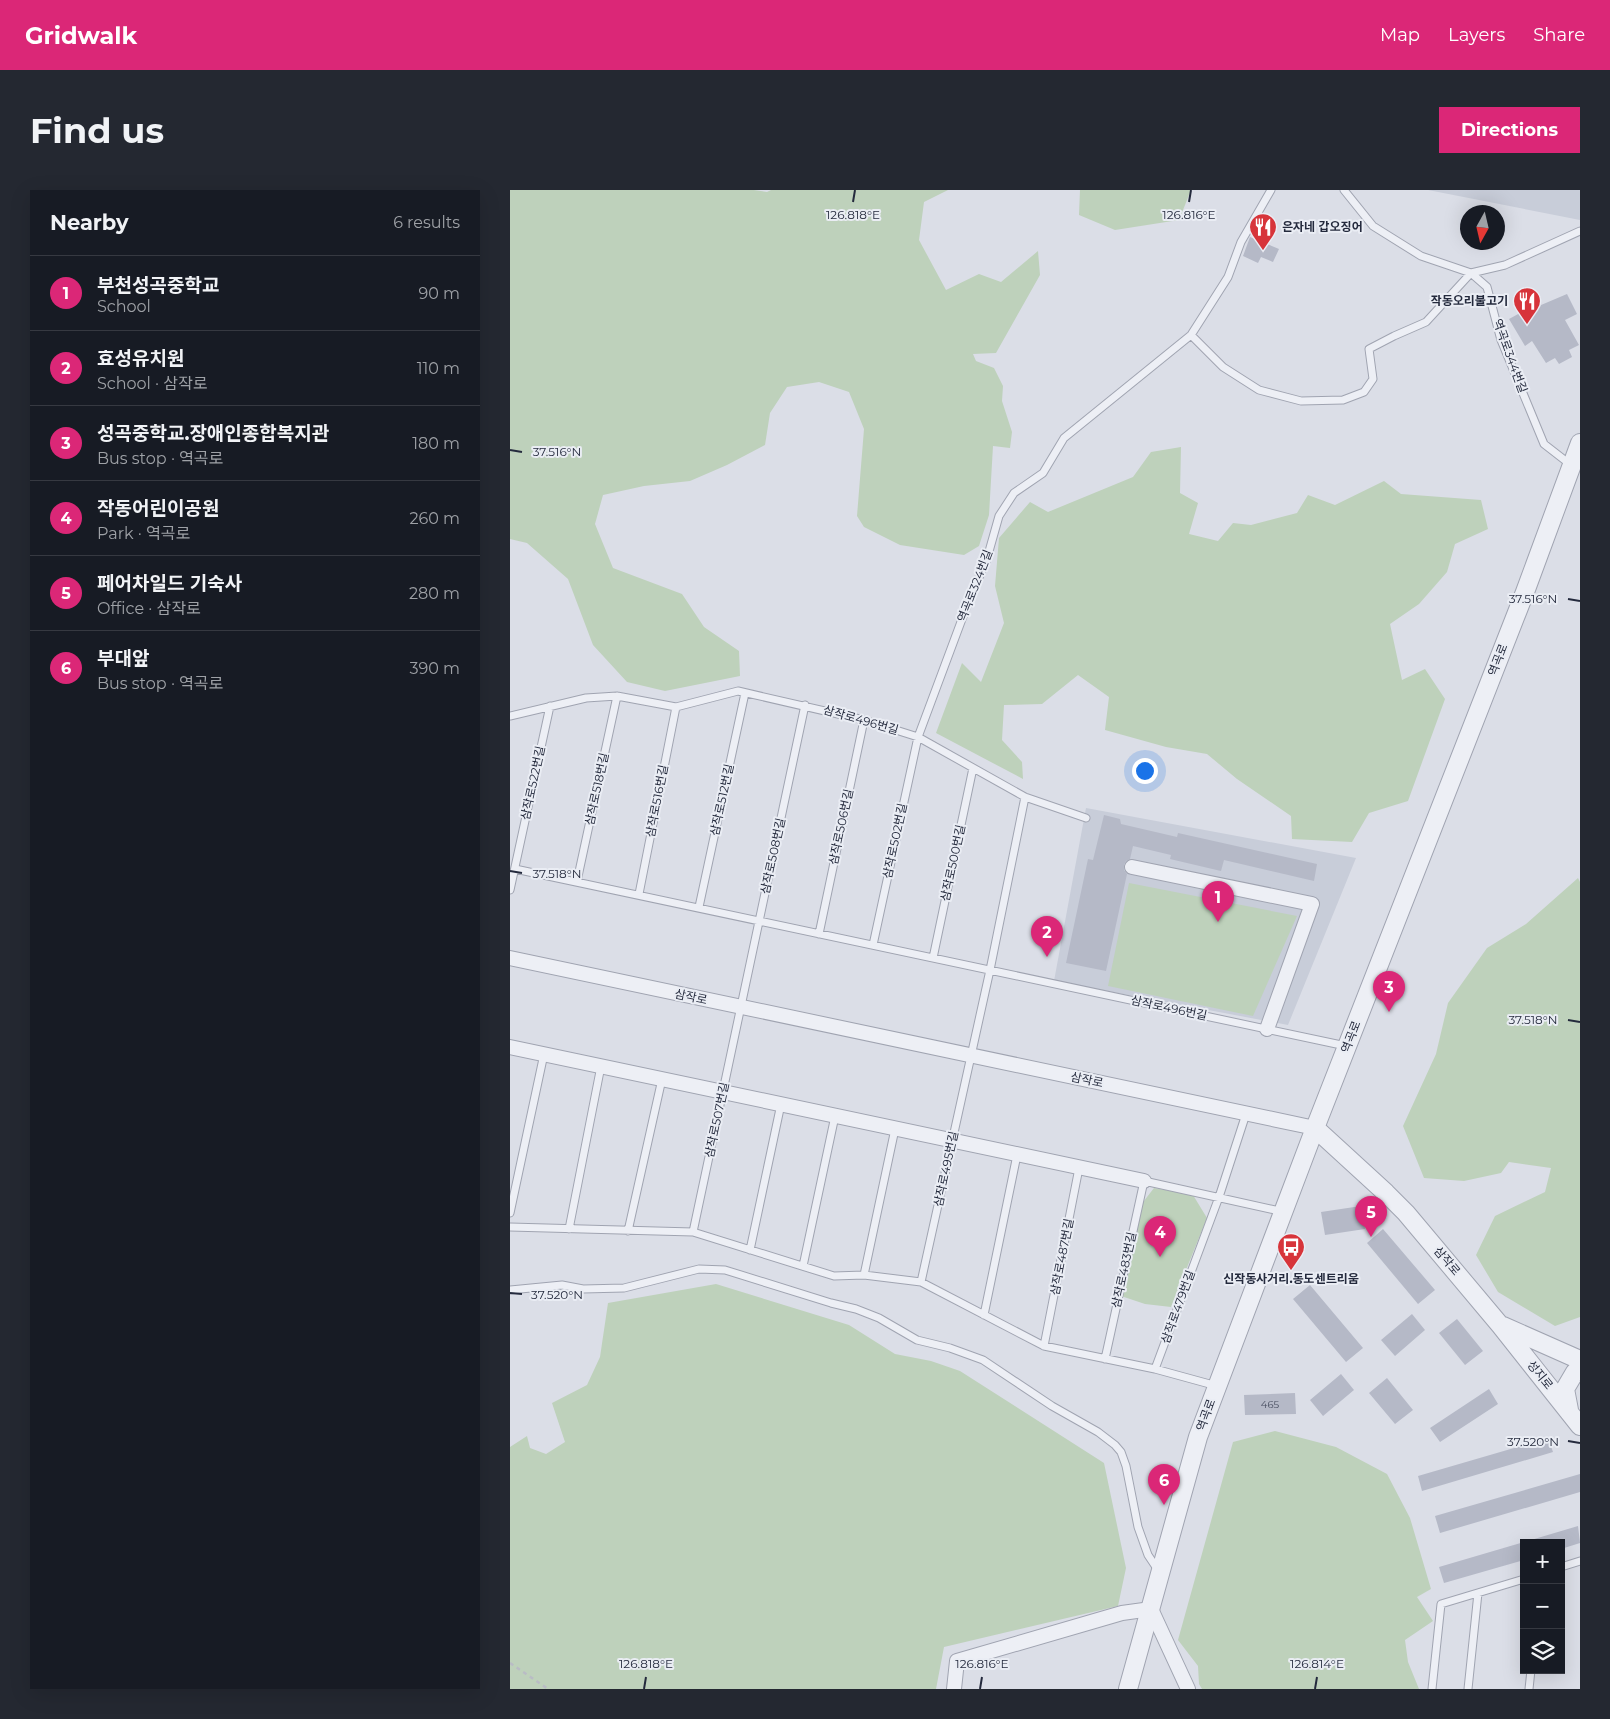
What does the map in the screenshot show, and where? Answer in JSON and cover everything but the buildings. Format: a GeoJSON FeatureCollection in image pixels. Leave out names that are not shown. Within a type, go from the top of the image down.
{"type":"FeatureCollection","features":[{"type":"Feature","properties":{"kind":"street","name":"역곡로"},"geometry":{"type":"LineString","coordinates":[[1128,1689],[1198,1437],[1216,1386],[1525,592],[1580,443]]}},
{"type":"Feature","properties":{"kind":"street"},"geometry":{"type":"LineString","coordinates":[[1132,867],[1312,904],[1267,1029]]}},
{"type":"Feature","properties":{"kind":"street","name":"삼작로"},"geometry":{"type":"LineString","coordinates":[[510,958],[1315,1128],[1406,1213],[1500,1325],[1580,1360]]}},
{"type":"Feature","properties":{"kind":"street"},"geometry":{"type":"LineString","coordinates":[[510,1047],[1144,1182]]}},
{"type":"Feature","properties":{"kind":"street","name":"성지로"},"geometry":{"type":"LineString","coordinates":[[1500,1325],[1580,1426]]}},
{"type":"Feature","properties":{"kind":"street"},"geometry":{"type":"LineString","coordinates":[[1569,1410],[1565,1389],[1575,1372],[1580,1371]]}},
{"type":"Feature","properties":{"kind":"street"},"geometry":{"type":"LineString","coordinates":[[954,1689],[957,1661],[1122,1613],[1151,1610],[1188,1689]]}},
{"type":"Feature","properties":{"kind":"lane","name":"역곡로324번길"},"geometry":{"type":"LineString","coordinates":[[918,737],[970,595],[986,562],[999,516],[1014,493],[1043,473],[1064,438],[1190,335],[1228,277],[1241,242],[1272,190]]}},
{"type":"Feature","properties":{"kind":"lane","name":"역곡로344번길"},"geometry":{"type":"LineString","coordinates":[[1344,190],[1373,226],[1421,256],[1471,273],[1487,287],[1501,340],[1544,444],[1572,466]]}},
{"type":"Feature","properties":{"kind":"lane"},"geometry":{"type":"LineString","coordinates":[[1190,335],[1223,367],[1259,390],[1301,401],[1343,400],[1364,392],[1373,378],[1369,349],[1426,322],[1471,273],[1505,265],[1580,231]]}},
{"type":"Feature","properties":{"kind":"lane","name":"삼작로496번길"},"geometry":{"type":"LineString","coordinates":[[510,716],[586,698],[617,696],[676,708],[738,691],[745,692],[864,720],[918,737],[1025,797],[1086,818]]}},
{"type":"Feature","properties":{"kind":"lane","name":"삼작로512번길"},"geometry":{"type":"LineString","coordinates":[[699,907],[745,692]]}},
{"type":"Feature","properties":{"kind":"lane","name":"삼작로518번길"},"geometry":{"type":"LineString","coordinates":[[577,882],[617,696]]}},
{"type":"Feature","properties":{"kind":"lane","name":"삼작로508번길"},"geometry":{"type":"LineString","coordinates":[[742,1007],[805,705]]}},
{"type":"Feature","properties":{"kind":"lane","name":"삼작로522번길"},"geometry":{"type":"LineString","coordinates":[[510,890],[550,706]]}},
{"type":"Feature","properties":{"kind":"lane","name":"삼작로516번길"},"geometry":{"type":"LineString","coordinates":[[639,894],[676,708]]}},
{"type":"Feature","properties":{"kind":"lane","name":"삼작로506번길"},"geometry":{"type":"LineString","coordinates":[[819,934],[864,720]]}},
{"type":"Feature","properties":{"kind":"lane","name":"삼작로502번길"},"geometry":{"type":"LineString","coordinates":[[873,945],[918,737]]}},
{"type":"Feature","properties":{"kind":"lane","name":"삼작로500번길"},"geometry":{"type":"LineString","coordinates":[[933,958],[973,768]]}},
{"type":"Feature","properties":{"kind":"lane"},"geometry":{"type":"LineString","coordinates":[[970,1056],[990,970],[1025,797]]}},
{"type":"Feature","properties":{"kind":"lane","name":"삼작로496번길"},"geometry":{"type":"LineString","coordinates":[[515,869],[1348,1047]]}},
{"type":"Feature","properties":{"kind":"lane","name":"삼작로507번길"},"geometry":{"type":"LineString","coordinates":[[693,1232],[742,1007]]}},
{"type":"Feature","properties":{"kind":"lane"},"geometry":{"type":"LineString","coordinates":[[510,1213],[544,1054]]}},
{"type":"Feature","properties":{"kind":"lane","name":"삼작로495번길"},"geometry":{"type":"LineString","coordinates":[[921,1282],[970,1056]]}},
{"type":"Feature","properties":{"kind":"lane"},"geometry":{"type":"LineString","coordinates":[[569,1229],[600,1066]]}},
{"type":"Feature","properties":{"kind":"lane"},"geometry":{"type":"LineString","coordinates":[[628,1231],[662,1079]]}},
{"type":"Feature","properties":{"kind":"lane"},"geometry":{"type":"LineString","coordinates":[[750,1250],[782,1104]]}},
{"type":"Feature","properties":{"kind":"lane","name":"삼작로479번길"},"geometry":{"type":"LineString","coordinates":[[1155,1369],[1219,1197],[1246,1114]]}},
{"type":"Feature","properties":{"kind":"lane"},"geometry":{"type":"LineString","coordinates":[[803,1266],[835,1116]]}},
{"type":"Feature","properties":{"kind":"lane"},"geometry":{"type":"LineString","coordinates":[[864,1275],[895,1128]]}},
{"type":"Feature","properties":{"kind":"lane"},"geometry":{"type":"LineString","coordinates":[[984,1315],[1017,1155]]}},
{"type":"Feature","properties":{"kind":"lane","name":"삼작로487번길"},"geometry":{"type":"LineString","coordinates":[[1044,1346],[1079,1168]]}},
{"type":"Feature","properties":{"kind":"lane"},"geometry":{"type":"LineString","coordinates":[[1144,1182],[1284,1212]]}},
{"type":"Feature","properties":{"kind":"lane","name":"삼작로483번길"},"geometry":{"type":"LineString","coordinates":[[1105,1359],[1144,1182]]}},
{"type":"Feature","properties":{"kind":"lane"},"geometry":{"type":"LineString","coordinates":[[510,1228],[693,1232],[834,1276],[864,1275],[921,1282],[1044,1346],[1155,1369],[1216,1386]]}},
{"type":"Feature","properties":{"kind":"lane"},"geometry":{"type":"LineString","coordinates":[[510,1290],[562,1285],[583,1289],[624,1288],[699,1269],[725,1270],[856,1309],[879,1318],[917,1340],[950,1348],[983,1360],[1052,1406],[1098,1432],[1121,1452],[1126,1466],[1138,1527],[1148,1555],[1161,1575]]}},
{"type":"Feature","properties":{"kind":"lane"},"geometry":{"type":"LineString","coordinates":[[1565,1566],[1580,1561]]}},
{"type":"Feature","properties":{"kind":"lane"},"geometry":{"type":"LineString","coordinates":[[1432,1689],[1441,1604],[1520,1580]]}},
{"type":"Feature","properties":{"kind":"lane"},"geometry":{"type":"LineString","coordinates":[[1468,1689],[1478,1592]]}},
{"type":"Feature","properties":{"kind":"lane"},"geometry":{"type":"LineString","coordinates":[[1529,1689],[1531,1674]]}},
{"type":"Feature","properties":{"kind":"path"},"geometry":{"type":"LineString","coordinates":[[510,1663],[548,1689]]}},
{"type":"Feature","properties":{"kind":"shaded area"},"geometry":{"type":"Polygon","coordinates":[[[1428,190],[1580,190],[1580,220],[1505,205],[1428,190]]]}},
{"type":"Feature","properties":{"kind":"shaded area"},"geometry":{"type":"Polygon","coordinates":[[[1086,808],[1356,858],[1288,1025],[1054,981],[1086,808]]]}},
{"type":"Feature","properties":{"kind":"green space"},"geometry":{"type":"Polygon","coordinates":[[[510,190],[754,190],[767,192],[771,190],[948,190],[924,202],[919,240],[946,290],[979,274],[1001,282],[1038,251],[1040,275],[996,353],[973,354],[976,361],[994,368],[1003,386],[1002,401],[1012,432],[1010,448],[993,446],[989,515],[979,546],[964,555],[900,545],[864,527],[857,516],[864,429],[849,392],[819,382],[787,387],[770,413],[765,445],[727,465],[690,481],[644,486],[603,495],[595,524],[613,568],[682,594],[704,627],[739,651],[740,676],[665,691],[627,682],[593,645],[568,579],[527,543],[510,539],[510,190]]]}},
{"type":"Feature","properties":{"kind":"green space"},"geometry":{"type":"Polygon","coordinates":[[[1080,190],[1191,190],[1179,220],[1115,230],[1079,215],[1080,190]]]}},
{"type":"Feature","properties":{"kind":"green space"},"geometry":{"type":"Polygon","coordinates":[[[1181,447],[1180,493],[1198,503],[1189,534],[1218,541],[1233,523],[1251,525],[1297,513],[1308,495],[1335,505],[1384,481],[1401,494],[1481,500],[1488,529],[1455,544],[1447,572],[1419,604],[1390,624],[1402,680],[1425,669],[1445,699],[1408,801],[1369,813],[1352,842],[1292,839],[1291,816],[1237,779],[1207,754],[1166,747],[1105,730],[1109,697],[1078,675],[1042,704],[1004,705],[1002,740],[1022,762],[1023,779],[936,733],[962,663],[981,682],[1004,623],[995,586],[999,538],[1030,502],[1048,512],[1133,477],[1151,452],[1181,447]]]}},
{"type":"Feature","properties":{"kind":"green space"},"geometry":{"type":"Polygon","coordinates":[[[1578,878],[1580,882],[1580,1317],[1555,1326],[1498,1292],[1476,1255],[1495,1216],[1545,1192],[1551,1168],[1509,1162],[1501,1173],[1464,1181],[1424,1178],[1403,1126],[1436,1054],[1448,1003],[1487,948],[1526,924],[1578,878]]]}},
{"type":"Feature","properties":{"kind":"green space"},"geometry":{"type":"Polygon","coordinates":[[[1129,883],[1297,916],[1253,1016],[1108,986],[1129,883]]]}},
{"type":"Feature","properties":{"kind":"green space"},"geometry":{"type":"Polygon","coordinates":[[[1154,1188],[1193,1195],[1207,1218],[1171,1307],[1145,1304],[1121,1296],[1140,1206],[1154,1188]]]}},
{"type":"Feature","properties":{"kind":"green space"},"geometry":{"type":"Polygon","coordinates":[[[716,1284],[849,1325],[895,1354],[931,1361],[960,1371],[1104,1463],[1126,1568],[1118,1606],[944,1647],[936,1689],[510,1689],[510,1447],[527,1436],[530,1448],[546,1454],[565,1442],[552,1403],[587,1385],[600,1357],[608,1303],[716,1284]]]}},
{"type":"Feature","properties":{"kind":"green space"},"geometry":{"type":"Polygon","coordinates":[[[1275,1431],[1336,1447],[1387,1474],[1410,1518],[1431,1589],[1417,1597],[1433,1621],[1405,1640],[1408,1662],[1419,1689],[1202,1689],[1199,1684],[1198,1666],[1178,1640],[1233,1442],[1275,1431]]]}},
{"type":"Feature","properties":{"kind":"place","name":"은자네 갑오징어"},"geometry":{"type":"Point","coordinates":[1263,251]}},
{"type":"Feature","properties":{"kind":"place","name":"작동오리불고기"},"geometry":{"type":"Point","coordinates":[1527,325]}},
{"type":"Feature","properties":{"kind":"place","name":"부천성곡중학교"},"geometry":{"type":"Point","coordinates":[1218,922]}},
{"type":"Feature","properties":{"kind":"place","name":"효성유치원"},"geometry":{"type":"Point","coordinates":[1047,957]}},
{"type":"Feature","properties":{"kind":"place","name":"성곡중학교.장애인종합복지관"},"geometry":{"type":"Point","coordinates":[1389,1012]}},
{"type":"Feature","properties":{"kind":"place","name":"페어차일드 기숙사"},"geometry":{"type":"Point","coordinates":[1371,1237]}},
{"type":"Feature","properties":{"kind":"place","name":"작동어린이공원"},"geometry":{"type":"Point","coordinates":[1160,1257]}},
{"type":"Feature","properties":{"kind":"place","name":"신작동사거리.동도센트리움"},"geometry":{"type":"Point","coordinates":[1291,1271]}},
{"type":"Feature","properties":{"kind":"place","name":"부대앞"},"geometry":{"type":"Point","coordinates":[1164,1505]}}]}
